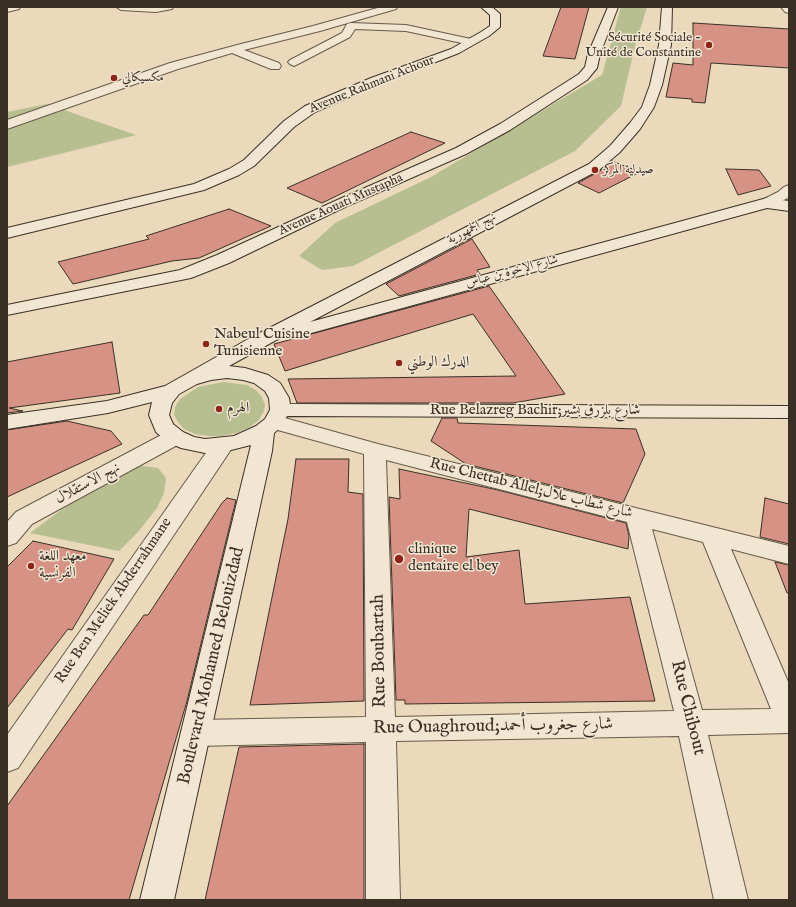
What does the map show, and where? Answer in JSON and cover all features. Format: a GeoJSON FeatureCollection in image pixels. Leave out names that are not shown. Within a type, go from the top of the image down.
{"type":"FeatureCollection","features":[{"type":"Feature","properties":{"kind":"street"},"geometry":{"type":"LineString","coordinates":[[7,8],[12,7]]}},
{"type":"Feature","properties":{"kind":"street"},"geometry":{"type":"LineString","coordinates":[[7,8],[16,7]]}},
{"type":"Feature","properties":{"kind":"street"},"geometry":{"type":"LineString","coordinates":[[121,7],[163,8]]}},
{"type":"Feature","properties":{"kind":"street"},"geometry":{"type":"LineString","coordinates":[[7,125],[54,110],[150,74],[392,7]]}},
{"type":"Feature","properties":{"kind":"street","name":"Avenue Rahmani Achour"},"geometry":{"type":"LineString","coordinates":[[7,233],[199,187],[219,179],[249,163],[288,124],[310,109],[455,51],[495,27],[495,14],[486,7]]}},
{"type":"Feature","properties":{"kind":"street","name":"Avenue Aouati Mustapha"},"geometry":{"type":"LineString","coordinates":[[7,310],[185,274],[223,259],[340,204],[461,151],[505,127],[583,78],[591,68],[594,54],[613,7]]}},
{"type":"Feature","properties":{"kind":"street","name":"نهج الجمهورية"},"geometry":{"type":"LineString","coordinates":[[190,380],[257,342],[594,167],[615,150],[635,126],[648,107],[656,85],[665,45],[667,7]]}},
{"type":"Feature","properties":{"kind":"street"},"geometry":{"type":"LineString","coordinates":[[316,29],[351,26],[406,28],[471,42]]}},
{"type":"Feature","properties":{"kind":"street"},"geometry":{"type":"LineString","coordinates":[[294,62],[346,35],[351,26]]}},
{"type":"Feature","properties":{"kind":"street"},"geometry":{"type":"LineString","coordinates":[[234,50],[275,66]]}},
{"type":"Feature","properties":{"kind":"street"},"geometry":{"type":"LineString","coordinates":[[767,203],[783,195],[789,190]]}},
{"type":"Feature","properties":{"kind":"street"},"geometry":{"type":"LineString","coordinates":[[767,203],[789,206]]}},
{"type":"Feature","properties":{"kind":"street","name":"شارع الإخوة بن عباس"},"geometry":{"type":"LineString","coordinates":[[257,342],[767,203]]}},
{"type":"Feature","properties":{"kind":"street"},"geometry":{"type":"LineString","coordinates":[[7,422],[108,407],[172,390],[190,380],[208,374],[227,372],[256,377],[273,387],[280,398],[273,421],[252,437],[223,445],[205,446],[189,443],[175,437],[164,427],[159,415],[162,402],[172,390]]}},
{"type":"Feature","properties":{"kind":"street","name":"Rue Belazreg Bachir;شارع بلزرق بشير"},"geometry":{"type":"LineString","coordinates":[[273,421],[789,412]]}},
{"type":"Feature","properties":{"kind":"street","name":"Rue Chettab Allel;شارع شطاب علال"},"geometry":{"type":"LineString","coordinates":[[273,421],[375,450],[789,555]]}},
{"type":"Feature","properties":{"kind":"street","name":"Boulevard Mohamed Belouizdad"},"geometry":{"type":"LineString","coordinates":[[157,900],[197,733],[261,451],[273,421]]}},
{"type":"Feature","properties":{"kind":"street","name":"نهج الاستقلال"},"geometry":{"type":"LineString","coordinates":[[7,537],[16,519],[175,437]]}},
{"type":"Feature","properties":{"kind":"street","name":"Rue Ben Meliek Abderrahmane"},"geometry":{"type":"LineString","coordinates":[[7,759],[182,501],[223,445]]}},
{"type":"Feature","properties":{"kind":"street","name":"Rue Boubartah"},"geometry":{"type":"LineString","coordinates":[[375,450],[383,900]]}},
{"type":"Feature","properties":{"kind":"street","name":"Rue Chibout"},"geometry":{"type":"LineString","coordinates":[[637,516],[691,723],[731,900]]}},
{"type":"Feature","properties":{"kind":"street"},"geometry":{"type":"LineString","coordinates":[[713,536],[789,719]]}},
{"type":"Feature","properties":{"kind":"street","name":"Rue Ouaghroud;شارع جغروب أحمد"},"geometry":{"type":"LineString","coordinates":[[197,733],[691,723],[789,719]]}},
{"type":"Feature","properties":{"kind":"green space"},"geometry":{"type":"Polygon","coordinates":[[[621,7],[647,7],[635,46],[621,106],[575,151],[353,266],[322,270],[299,256],[335,223],[431,177],[602,75],[621,7]]]}},
{"type":"Feature","properties":{"kind":"green space"},"geometry":{"type":"Polygon","coordinates":[[[47,104],[136,135],[7,167],[7,112],[47,104]]]}},
{"type":"Feature","properties":{"kind":"green space","name":"الهرم"},"geometry":{"type":"Polygon","coordinates":[[[223,382],[247,385],[256,390],[262,397],[265,405],[263,413],[258,421],[248,428],[236,433],[222,436],[195,434],[184,429],[174,415],[175,407],[180,399],[198,387],[223,382]]]}},
{"type":"Feature","properties":{"kind":"green space"},"geometry":{"type":"Polygon","coordinates":[[[136,465],[158,468],[166,478],[164,493],[157,508],[138,532],[119,551],[30,533],[84,493],[136,465]]]}},
{"type":"Feature","properties":{"kind":"building"},"geometry":{"type":"Polygon","coordinates":[[[561,7],[589,7],[575,59],[543,56],[561,7]]]}},
{"type":"Feature","properties":{"kind":"building"},"geometry":{"type":"Polygon","coordinates":[[[693,23],[789,29],[789,68],[711,63],[705,103],[692,102],[692,99],[666,97],[673,63],[693,65],[693,23]]]}},
{"type":"Feature","properties":{"kind":"building"},"geometry":{"type":"Polygon","coordinates":[[[411,132],[445,143],[322,203],[287,188],[411,132]]]}},
{"type":"Feature","properties":{"kind":"building"},"geometry":{"type":"Polygon","coordinates":[[[612,161],[640,172],[599,193],[578,183],[600,171],[612,161]]]}},
{"type":"Feature","properties":{"kind":"building"},"geometry":{"type":"Polygon","coordinates":[[[726,169],[759,170],[771,186],[738,195],[726,169]]]}},
{"type":"Feature","properties":{"kind":"building"},"geometry":{"type":"Polygon","coordinates":[[[229,209],[271,226],[199,258],[172,261],[73,284],[58,262],[149,239],[146,236],[229,209]]]}},
{"type":"Feature","properties":{"kind":"building"},"geometry":{"type":"Polygon","coordinates":[[[472,239],[490,267],[477,270],[480,274],[399,296],[386,284],[472,239]]]}},
{"type":"Feature","properties":{"kind":"building"},"geometry":{"type":"Polygon","coordinates":[[[489,286],[565,394],[513,403],[297,403],[288,379],[516,376],[473,314],[285,371],[274,344],[489,286]]]}},
{"type":"Feature","properties":{"kind":"building"},"geometry":{"type":"Polygon","coordinates":[[[112,342],[120,393],[9,408],[23,411],[7,413],[7,362],[112,342]]]}},
{"type":"Feature","properties":{"kind":"building"},"geometry":{"type":"Polygon","coordinates":[[[442,418],[457,418],[458,423],[636,429],[645,454],[623,503],[466,464],[431,441],[442,418]]]}},
{"type":"Feature","properties":{"kind":"building"},"geometry":{"type":"Polygon","coordinates":[[[67,421],[111,431],[122,444],[7,497],[7,430],[67,421]]]}},
{"type":"Feature","properties":{"kind":"building"},"geometry":{"type":"Polygon","coordinates":[[[296,459],[349,459],[348,492],[363,494],[364,701],[250,705],[288,519],[296,459]]]}},
{"type":"Feature","properties":{"kind":"building"},"geometry":{"type":"Polygon","coordinates":[[[399,469],[498,490],[626,523],[629,536],[628,549],[469,509],[466,557],[519,550],[525,604],[630,597],[655,701],[405,704],[405,700],[396,700],[389,497],[400,499],[399,469]]]}},
{"type":"Feature","properties":{"kind":"building"},"geometry":{"type":"Polygon","coordinates":[[[227,498],[236,500],[187,701],[129,900],[7,900],[7,806],[144,615],[148,615],[222,503],[227,498]]]}},
{"type":"Feature","properties":{"kind":"building"},"geometry":{"type":"Polygon","coordinates":[[[765,498],[789,504],[789,544],[760,537],[765,498]]]}},
{"type":"Feature","properties":{"kind":"building"},"geometry":{"type":"Polygon","coordinates":[[[33,541],[114,559],[72,630],[68,629],[7,708],[7,567],[33,541]]]}},
{"type":"Feature","properties":{"kind":"building"},"geometry":{"type":"Polygon","coordinates":[[[775,562],[789,565],[789,593],[787,593],[775,562]]]}},
{"type":"Feature","properties":{"kind":"building"},"geometry":{"type":"Polygon","coordinates":[[[364,744],[364,900],[205,900],[239,747],[364,744]]]}},
{"type":"Feature","properties":{"kind":"place","name":"Sécurité Sociale - Unité de Constantine"},"geometry":{"type":"Point","coordinates":[709,45]}},
{"type":"Feature","properties":{"kind":"place","name":"مكسيكالي"},"geometry":{"type":"Point","coordinates":[114,78]}},
{"type":"Feature","properties":{"kind":"place","name":"صيدلية المركز"},"geometry":{"type":"Point","coordinates":[595,170]}},
{"type":"Feature","properties":{"kind":"place","name":"Nabeul Cuisine Tunisienne"},"geometry":{"type":"Point","coordinates":[206,344]}},
{"type":"Feature","properties":{"kind":"place","name":"الدرك الوطني"},"geometry":{"type":"Point","coordinates":[399,363]}},
{"type":"Feature","properties":{"kind":"place","name":"الهرم"},"geometry":{"type":"Point","coordinates":[219,409]}},
{"type":"Feature","properties":{"kind":"place","name":"clinique dentaire el bey"},"geometry":{"type":"Point","coordinates":[399,559]}},
{"type":"Feature","properties":{"kind":"place","name":"معهد اللغة الفرنسية"},"geometry":{"type":"Point","coordinates":[31,566]}}]}
